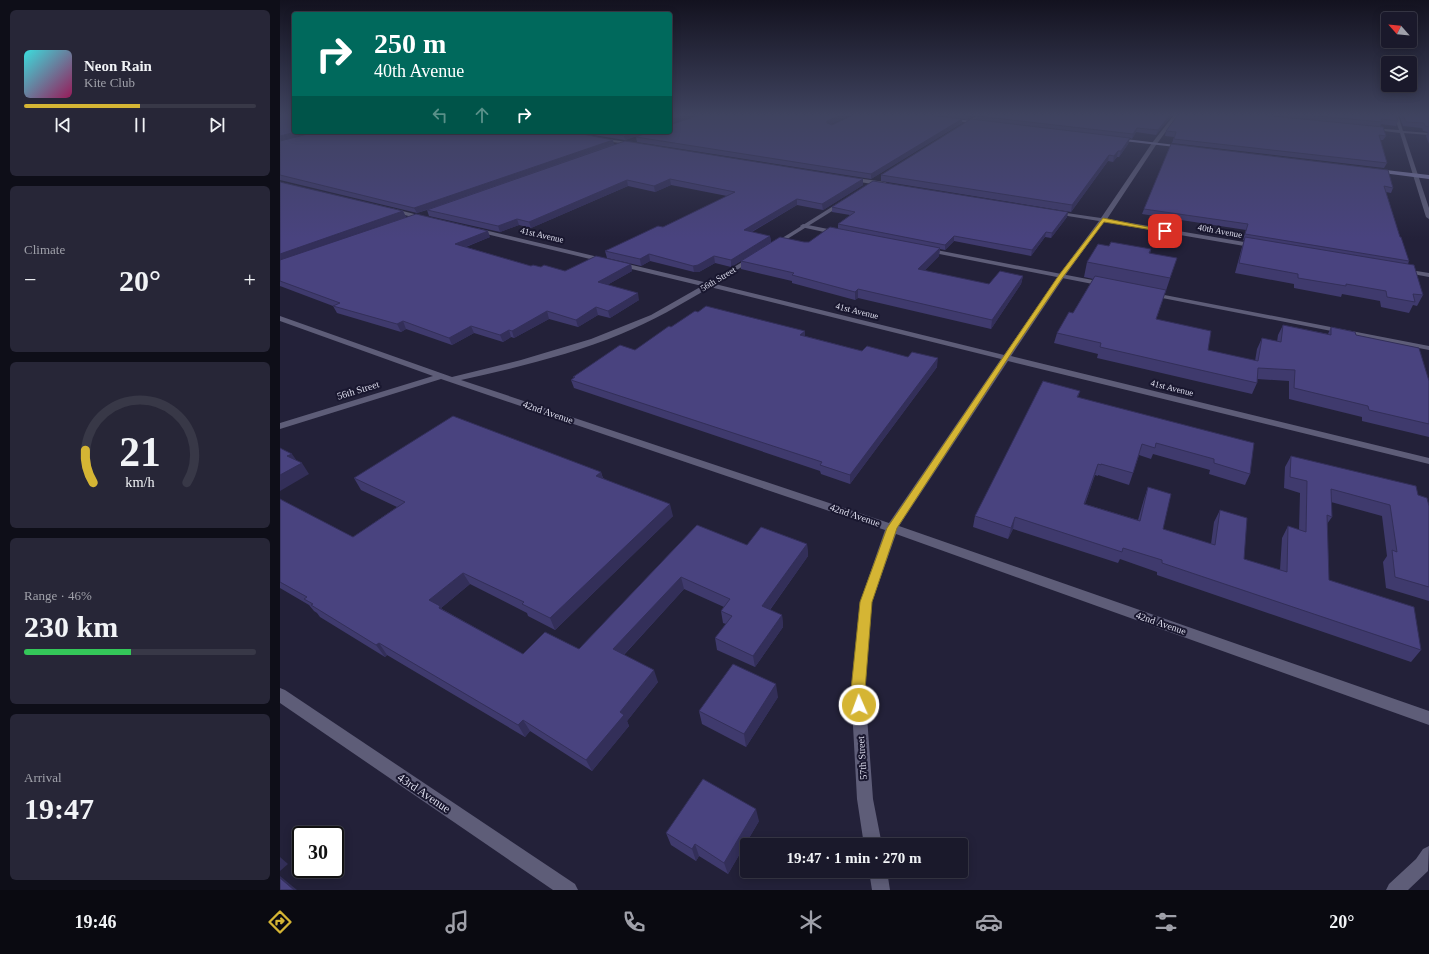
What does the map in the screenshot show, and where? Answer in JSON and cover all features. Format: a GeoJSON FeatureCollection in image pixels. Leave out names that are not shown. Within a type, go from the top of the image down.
{"type":"FeatureCollection","features":[{"type":"Feature","properties":{"kind":"main road"},"geometry":{"type":"LineString","coordinates":[[1370,170],[1429,177]]}},
{"type":"Feature","properties":{"kind":"street","name":"57th Street"},"geometry":{"type":"LineString","coordinates":[[872,838],[865,799],[858,690],[866,602],[892,528],[1005,358],[1061,276],[1103,220],[1146,157]]}},
{"type":"Feature","properties":{"kind":"street"},"geometry":{"type":"LineString","coordinates":[[1410,157],[1428,207],[1429,217]]}},
{"type":"Feature","properties":{"kind":"street"},"geometry":{"type":"LineString","coordinates":[[861,190],[887,174]]}},
{"type":"Feature","properties":{"kind":"street"},"geometry":{"type":"LineString","coordinates":[[843,178],[890,185]]}},
{"type":"Feature","properties":{"kind":"street"},"geometry":{"type":"LineString","coordinates":[[770,247],[848,198]]}},
{"type":"Feature","properties":{"kind":"street"},"geometry":{"type":"LineString","coordinates":[[386,209],[412,218],[431,220]]}},
{"type":"Feature","properties":{"kind":"street"},"geometry":{"type":"LineString","coordinates":[[412,218],[431,211]]}},
{"type":"Feature","properties":{"kind":"street","name":"40th Avenue"},"geometry":{"type":"LineString","coordinates":[[1048,211],[1266,248]]}},
{"type":"Feature","properties":{"kind":"street"},"geometry":{"type":"LineString","coordinates":[[803,226],[842,234]]}},
{"type":"Feature","properties":{"kind":"street","name":"41st Avenue"},"geometry":{"type":"LineString","coordinates":[[470,229],[709,284],[1429,461]]}},
{"type":"Feature","properties":{"kind":"street"},"geometry":{"type":"LineString","coordinates":[[920,249],[1108,285]]}},
{"type":"Feature","properties":{"kind":"street","name":"56th Street"},"geometry":{"type":"LineString","coordinates":[[280,426],[447,378],[504,368],[571,349],[639,323],[709,284],[756,255]]}},
{"type":"Feature","properties":{"kind":"street"},"geometry":{"type":"LineString","coordinates":[[1398,270],[1429,275]]}},
{"type":"Feature","properties":{"kind":"street"},"geometry":{"type":"LineString","coordinates":[[1147,293],[1429,348]]}},
{"type":"Feature","properties":{"kind":"street","name":"42nd Avenue"},"geometry":{"type":"LineString","coordinates":[[280,318],[447,378],[892,528],[1429,718]]}},
{"type":"Feature","properties":{"kind":"street","name":"43rd Avenue"},"geometry":{"type":"LineString","coordinates":[[280,695],[569,890]]}},
{"type":"Feature","properties":{"kind":"street"},"geometry":{"type":"LineString","coordinates":[[1395,890],[1422,865],[1429,854]]}},
{"type":"Feature","properties":{"kind":"street"},"geometry":{"type":"LineString","coordinates":[[879,878],[882,890]]}},
{"type":"Feature","properties":{"kind":"building"},"geometry":{"type":"Polygon","coordinates":[[[280,157],[565,157],[414,208],[280,175],[280,157]]]}},
{"type":"Feature","properties":{"kind":"building"},"geometry":{"type":"Polygon","coordinates":[[[580,157],[722,157],[863,179],[822,204],[797,199],[744,230],[770,236],[731,260],[714,256],[698,265],[693,266],[649,254],[640,259],[605,251],[658,226],[663,227],[735,192],[670,179],[654,186],[627,180],[529,222],[517,219],[498,226],[427,210],[580,157]]]}},
{"type":"Feature","properties":{"kind":"building"},"geometry":{"type":"Polygon","coordinates":[[[760,157],[900,157],[871,174],[760,157]]]}},
{"type":"Feature","properties":{"kind":"building"},"geometry":{"type":"Polygon","coordinates":[[[911,157],[1108,157],[1072,205],[881,175],[911,157]]]}},
{"type":"Feature","properties":{"kind":"building"},"geometry":{"type":"Polygon","coordinates":[[[1166,157],[1276,157],[1388,170],[1393,188],[1384,186],[1409,261],[1245,234],[1248,224],[1144,209],[1166,157]]]}},
{"type":"Feature","properties":{"kind":"building"},"geometry":{"type":"Polygon","coordinates":[[[1330,157],[1385,157],[1387,163],[1330,157]]]}},
{"type":"Feature","properties":{"kind":"building"},"geometry":{"type":"Polygon","coordinates":[[[873,181],[1068,212],[1052,233],[1046,232],[1032,250],[954,236],[945,245],[838,224],[855,212],[832,207],[873,181]]]}},
{"type":"Feature","properties":{"kind":"building"},"geometry":{"type":"Polygon","coordinates":[[[280,182],[403,211],[280,254],[280,182]]]}},
{"type":"Feature","properties":{"kind":"building"},"geometry":{"type":"Polygon","coordinates":[[[416,214],[488,231],[455,244],[531,266],[541,267],[544,265],[565,271],[596,256],[631,264],[598,282],[638,293],[608,311],[596,307],[576,320],[547,311],[512,331],[509,330],[500,335],[471,326],[449,338],[403,321],[397,324],[333,306],[340,303],[280,281],[280,260],[416,214]]]}},
{"type":"Feature","properties":{"kind":"building"},"geometry":{"type":"Polygon","coordinates":[[[830,227],[940,248],[918,269],[989,284],[1000,271],[1023,276],[992,320],[858,289],[855,292],[792,275],[794,273],[741,261],[780,237],[809,242],[830,227]]]}},
{"type":"Feature","properties":{"kind":"building"},"geometry":{"type":"Polygon","coordinates":[[[1245,237],[1414,265],[1423,295],[1413,294],[1415,302],[1387,297],[1386,291],[1298,278],[1298,274],[1239,263],[1245,237]]]}},
{"type":"Feature","properties":{"kind":"building"},"geometry":{"type":"Polygon","coordinates":[[[1111,242],[1151,249],[1149,253],[1177,258],[1170,278],[1087,262],[1098,244],[1109,246],[1111,242]]]}},
{"type":"Feature","properties":{"kind":"building"},"geometry":{"type":"Polygon","coordinates":[[[1095,276],[1166,290],[1156,319],[1211,331],[1208,350],[1258,361],[1262,338],[1281,342],[1283,325],[1331,335],[1331,327],[1355,332],[1356,335],[1419,348],[1429,381],[1429,424],[1369,410],[1368,406],[1294,388],[1295,370],[1258,368],[1257,383],[1100,347],[1101,343],[1057,333],[1069,312],[1073,313],[1095,276]]]}},
{"type":"Feature","properties":{"kind":"building"},"geometry":{"type":"Polygon","coordinates":[[[706,306],[805,331],[800,335],[862,351],[867,346],[908,357],[912,352],[938,358],[850,475],[820,465],[822,462],[571,380],[575,377],[573,377],[620,345],[635,350],[669,326],[671,327],[695,311],[698,312],[706,306]]]}},
{"type":"Feature","properties":{"kind":"building"},"geometry":{"type":"Polygon","coordinates":[[[1043,381],[1080,391],[1077,397],[1254,443],[1250,474],[1214,463],[1214,459],[1156,443],[1155,448],[1142,444],[1133,473],[1098,464],[1084,504],[1140,521],[1148,487],[1171,494],[1163,529],[1215,545],[1220,510],[1247,518],[1244,559],[1287,572],[1288,526],[1306,532],[1307,481],[1290,477],[1291,456],[1416,486],[1418,495],[1427,498],[1429,506],[1429,587],[1395,577],[1392,550],[1397,552],[1390,505],[1331,489],[1332,517],[1327,515],[1329,580],[1414,607],[1421,650],[1162,563],[1162,560],[1123,548],[1122,552],[1015,517],[1011,528],[975,516],[1043,381]]]}},
{"type":"Feature","properties":{"kind":"building"},"geometry":{"type":"Polygon","coordinates":[[[453,416],[601,472],[596,476],[670,504],[550,618],[522,604],[524,602],[463,573],[429,600],[440,606],[439,608],[523,654],[545,632],[579,649],[697,525],[747,545],[761,527],[807,544],[762,606],[782,615],[753,656],[715,638],[732,616],[721,611],[730,599],[681,577],[613,649],[654,670],[620,712],[624,715],[586,760],[523,720],[518,725],[379,643],[376,645],[311,605],[313,604],[304,599],[307,597],[280,582],[280,499],[353,537],[405,502],[354,478],[453,416]]]}},
{"type":"Feature","properties":{"kind":"building"},"geometry":{"type":"Polygon","coordinates":[[[280,448],[292,454],[287,456],[302,463],[280,475],[280,448]]]}},
{"type":"Feature","properties":{"kind":"building"},"geometry":{"type":"Polygon","coordinates":[[[733,664],[776,684],[744,734],[699,711],[733,664]]]}},
{"type":"Feature","properties":{"kind":"building"},"geometry":{"type":"Polygon","coordinates":[[[703,779],[756,809],[724,863],[695,844],[692,849],[666,833],[703,779]]]}},
{"type":"Feature","properties":{"kind":"building"},"geometry":{"type":"Polygon","coordinates":[[[280,878],[294,890],[280,890],[280,878]]]}},
{"type":"Feature","properties":{"kind":"route"},"geometry":{"type":"LineString","coordinates":[[859,705],[858,690],[866,602],[892,528],[1013,346],[1061,276],[1103,220],[1165,231]]}}]}
